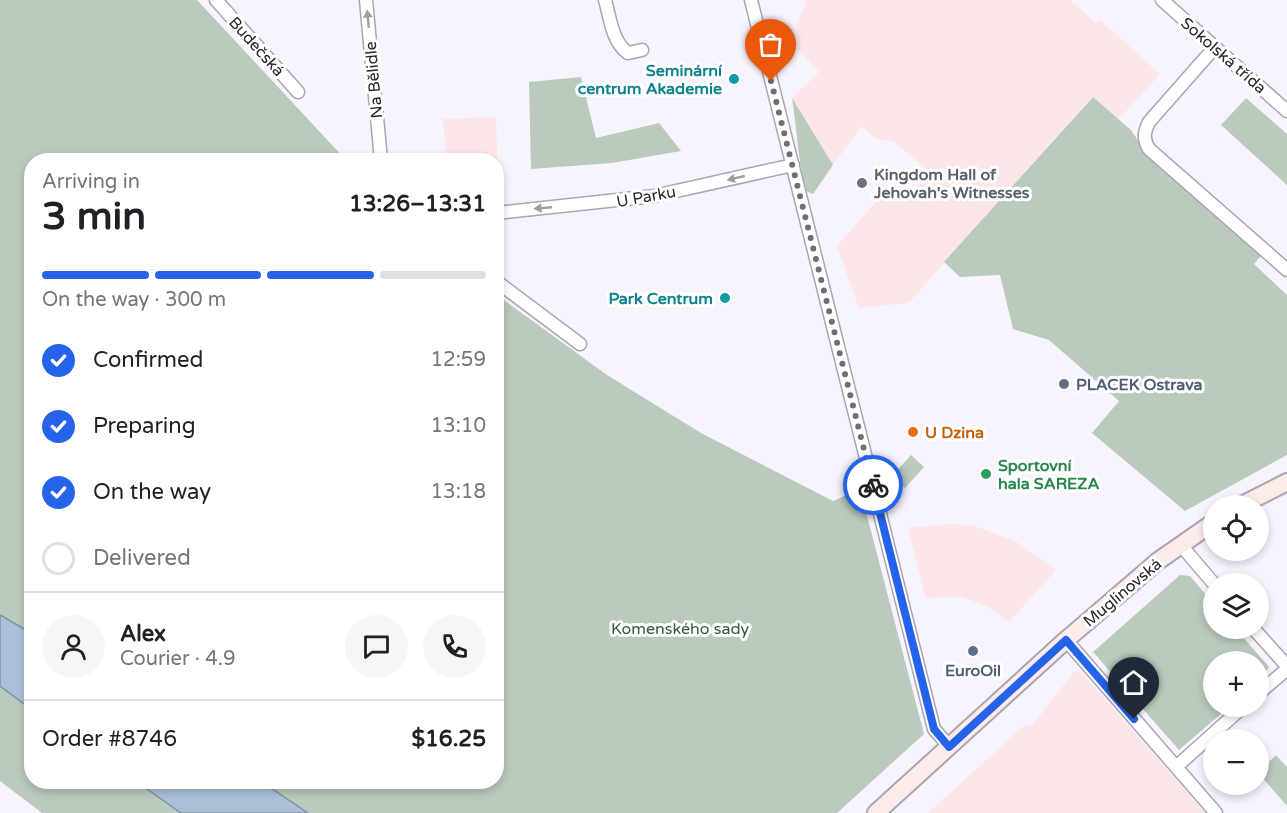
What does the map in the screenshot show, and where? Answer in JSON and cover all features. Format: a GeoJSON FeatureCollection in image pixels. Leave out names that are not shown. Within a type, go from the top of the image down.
{"type":"FeatureCollection","features":[{"type":"Feature","properties":{"kind":"main road"},"geometry":{"type":"LineString","coordinates":[[1262,495],[1287,483]]}},
{"type":"Feature","properties":{"kind":"main road","name":"Muglinovská"},"geometry":{"type":"LineString","coordinates":[[876,813],[1066,640],[1180,544],[1203,529]]}},
{"type":"Feature","properties":{"kind":"street","name":"Budečská"},"geometry":{"type":"LineString","coordinates":[[216,0],[298,92]]}},
{"type":"Feature","properties":{"kind":"street","name":"Na Bělidle"},"geometry":{"type":"LineString","coordinates":[[366,0],[380,153]]}},
{"type":"Feature","properties":{"kind":"street"},"geometry":{"type":"LineString","coordinates":[[605,0],[615,35],[622,49],[628,53],[642,50]]}},
{"type":"Feature","properties":{"kind":"street"},"geometry":{"type":"LineString","coordinates":[[751,0],[934,729],[949,747]]}},
{"type":"Feature","properties":{"kind":"street","name":"Sokolská třída"},"geometry":{"type":"LineString","coordinates":[[1162,0],[1287,111]]}},
{"type":"Feature","properties":{"kind":"street"},"geometry":{"type":"LineString","coordinates":[[1215,47],[1149,122],[1144,131],[1145,141],[1149,149],[1287,270]]}},
{"type":"Feature","properties":{"kind":"street","name":"U Parku"},"geometry":{"type":"LineString","coordinates":[[504,212],[654,196],[793,165]]}},
{"type":"Feature","properties":{"kind":"street"},"geometry":{"type":"LineString","coordinates":[[504,287],[580,344]]}},
{"type":"Feature","properties":{"kind":"street"},"geometry":{"type":"LineString","coordinates":[[1180,544],[1205,573]]}},
{"type":"Feature","properties":{"kind":"street"},"geometry":{"type":"LineString","coordinates":[[1262,639],[1287,668],[1269,684]]}},
{"type":"Feature","properties":{"kind":"street"},"geometry":{"type":"LineString","coordinates":[[1066,640],[1216,813]]}},
{"type":"Feature","properties":{"kind":"street"},"geometry":{"type":"LineString","coordinates":[[1176,767],[1232,717]]}},
{"type":"Feature","properties":{"kind":"shaded area"},"geometry":{"type":"Polygon","coordinates":[[[802,0],[1070,0],[1096,23],[1100,20],[1160,74],[1118,120],[1092,97],[907,303],[859,308],[837,246],[892,184],[908,197],[929,171],[894,142],[875,138],[862,126],[833,165],[792,98],[819,72],[798,49],[797,23],[806,4],[802,0]]]}},
{"type":"Feature","properties":{"kind":"shaded area"},"geometry":{"type":"Polygon","coordinates":[[[496,117],[497,153],[446,153],[443,119],[496,117]]]}},
{"type":"Feature","properties":{"kind":"shaded area"},"geometry":{"type":"Polygon","coordinates":[[[953,524],[974,526],[1015,541],[1056,570],[1009,622],[987,606],[962,597],[926,598],[908,528],[953,524]]]}},
{"type":"Feature","properties":{"kind":"shaded area"},"geometry":{"type":"Polygon","coordinates":[[[1077,671],[1081,672],[1205,813],[928,813],[1025,725],[1031,727],[1077,671]]]}},
{"type":"Feature","properties":{"kind":"green space"},"geometry":{"type":"Polygon","coordinates":[[[0,0],[197,0],[339,153],[24,153],[24,629],[0,615],[0,0]]]}},
{"type":"Feature","properties":{"kind":"green space"},"geometry":{"type":"Polygon","coordinates":[[[581,77],[596,138],[659,123],[681,151],[612,163],[531,169],[529,82],[581,77]]]}},
{"type":"Feature","properties":{"kind":"green space"},"geometry":{"type":"Polygon","coordinates":[[[1093,97],[1131,130],[1148,155],[1261,256],[1254,264],[1287,295],[1287,455],[1214,495],[1203,495],[1203,501],[1185,511],[1092,433],[1119,401],[1049,340],[1013,329],[1000,275],[960,277],[944,262],[1093,97]]]}},
{"type":"Feature","properties":{"kind":"green space"},"geometry":{"type":"Polygon","coordinates":[[[792,98],[833,165],[813,194],[806,191],[803,179],[792,98]]]}},
{"type":"Feature","properties":{"kind":"green space"},"geometry":{"type":"Polygon","coordinates":[[[1246,98],[1287,134],[1287,185],[1221,125],[1246,98]]]}},
{"type":"Feature","properties":{"kind":"green space","name":"Komenského sady"},"geometry":{"type":"Polygon","coordinates":[[[504,300],[607,375],[701,433],[833,501],[860,489],[924,734],[837,813],[308,813],[272,789],[504,789],[504,300]]]}},
{"type":"Feature","properties":{"kind":"green space"},"geometry":{"type":"Polygon","coordinates":[[[911,455],[924,467],[905,488],[892,476],[911,455]]]}},
{"type":"Feature","properties":{"kind":"green space"},"geometry":{"type":"Polygon","coordinates":[[[1180,575],[1190,576],[1203,591],[1203,639],[1245,639],[1255,651],[1203,651],[1203,717],[1217,717],[1179,750],[1093,652],[1180,575]]]}},
{"type":"Feature","properties":{"kind":"green space"},"geometry":{"type":"Polygon","coordinates":[[[0,686],[24,704],[24,789],[147,789],[181,813],[42,813],[0,781],[0,686]]]}},
{"type":"Feature","properties":{"kind":"green space"},"geometry":{"type":"Polygon","coordinates":[[[1276,755],[1287,767],[1287,806],[1269,785],[1269,762],[1276,755]]]}},
{"type":"Feature","properties":{"kind":"water"},"geometry":{"type":"Polygon","coordinates":[[[0,615],[24,629],[24,704],[0,686],[0,615]]]}},
{"type":"Feature","properties":{"kind":"water"},"geometry":{"type":"Polygon","coordinates":[[[147,789],[272,789],[308,813],[181,813],[147,789]]]}},
{"type":"Feature","properties":{"kind":"way so far"},"geometry":{"type":"LineString","coordinates":[[771,81],[850,384],[873,485]]}},
{"type":"Feature","properties":{"kind":"place","name":"Seminární centrum Akademie"},"geometry":{"type":"Point","coordinates":[734,79]}},
{"type":"Feature","properties":{"kind":"place","name":"Kingdom Hall of Jehovah's Witnesses"},"geometry":{"type":"Point","coordinates":[862,183]}},
{"type":"Feature","properties":{"kind":"place","name":"Park Centrum"},"geometry":{"type":"Point","coordinates":[725,298]}},
{"type":"Feature","properties":{"kind":"place","name":"PLACEK Ostrava"},"geometry":{"type":"Point","coordinates":[1064,384]}},
{"type":"Feature","properties":{"kind":"place","name":"U Dzina"},"geometry":{"type":"Point","coordinates":[913,432]}},
{"type":"Feature","properties":{"kind":"place","name":"Sportovní hala SAREZA"},"geometry":{"type":"Point","coordinates":[986,474]}},
{"type":"Feature","properties":{"kind":"place","name":"EuroOil"},"geometry":{"type":"Point","coordinates":[973,651]}},
{"type":"Feature","properties":{"kind":"route"},"geometry":{"type":"LineString","coordinates":[[873,485],[934,729],[949,747],[1066,640],[1134,719]]}}]}
